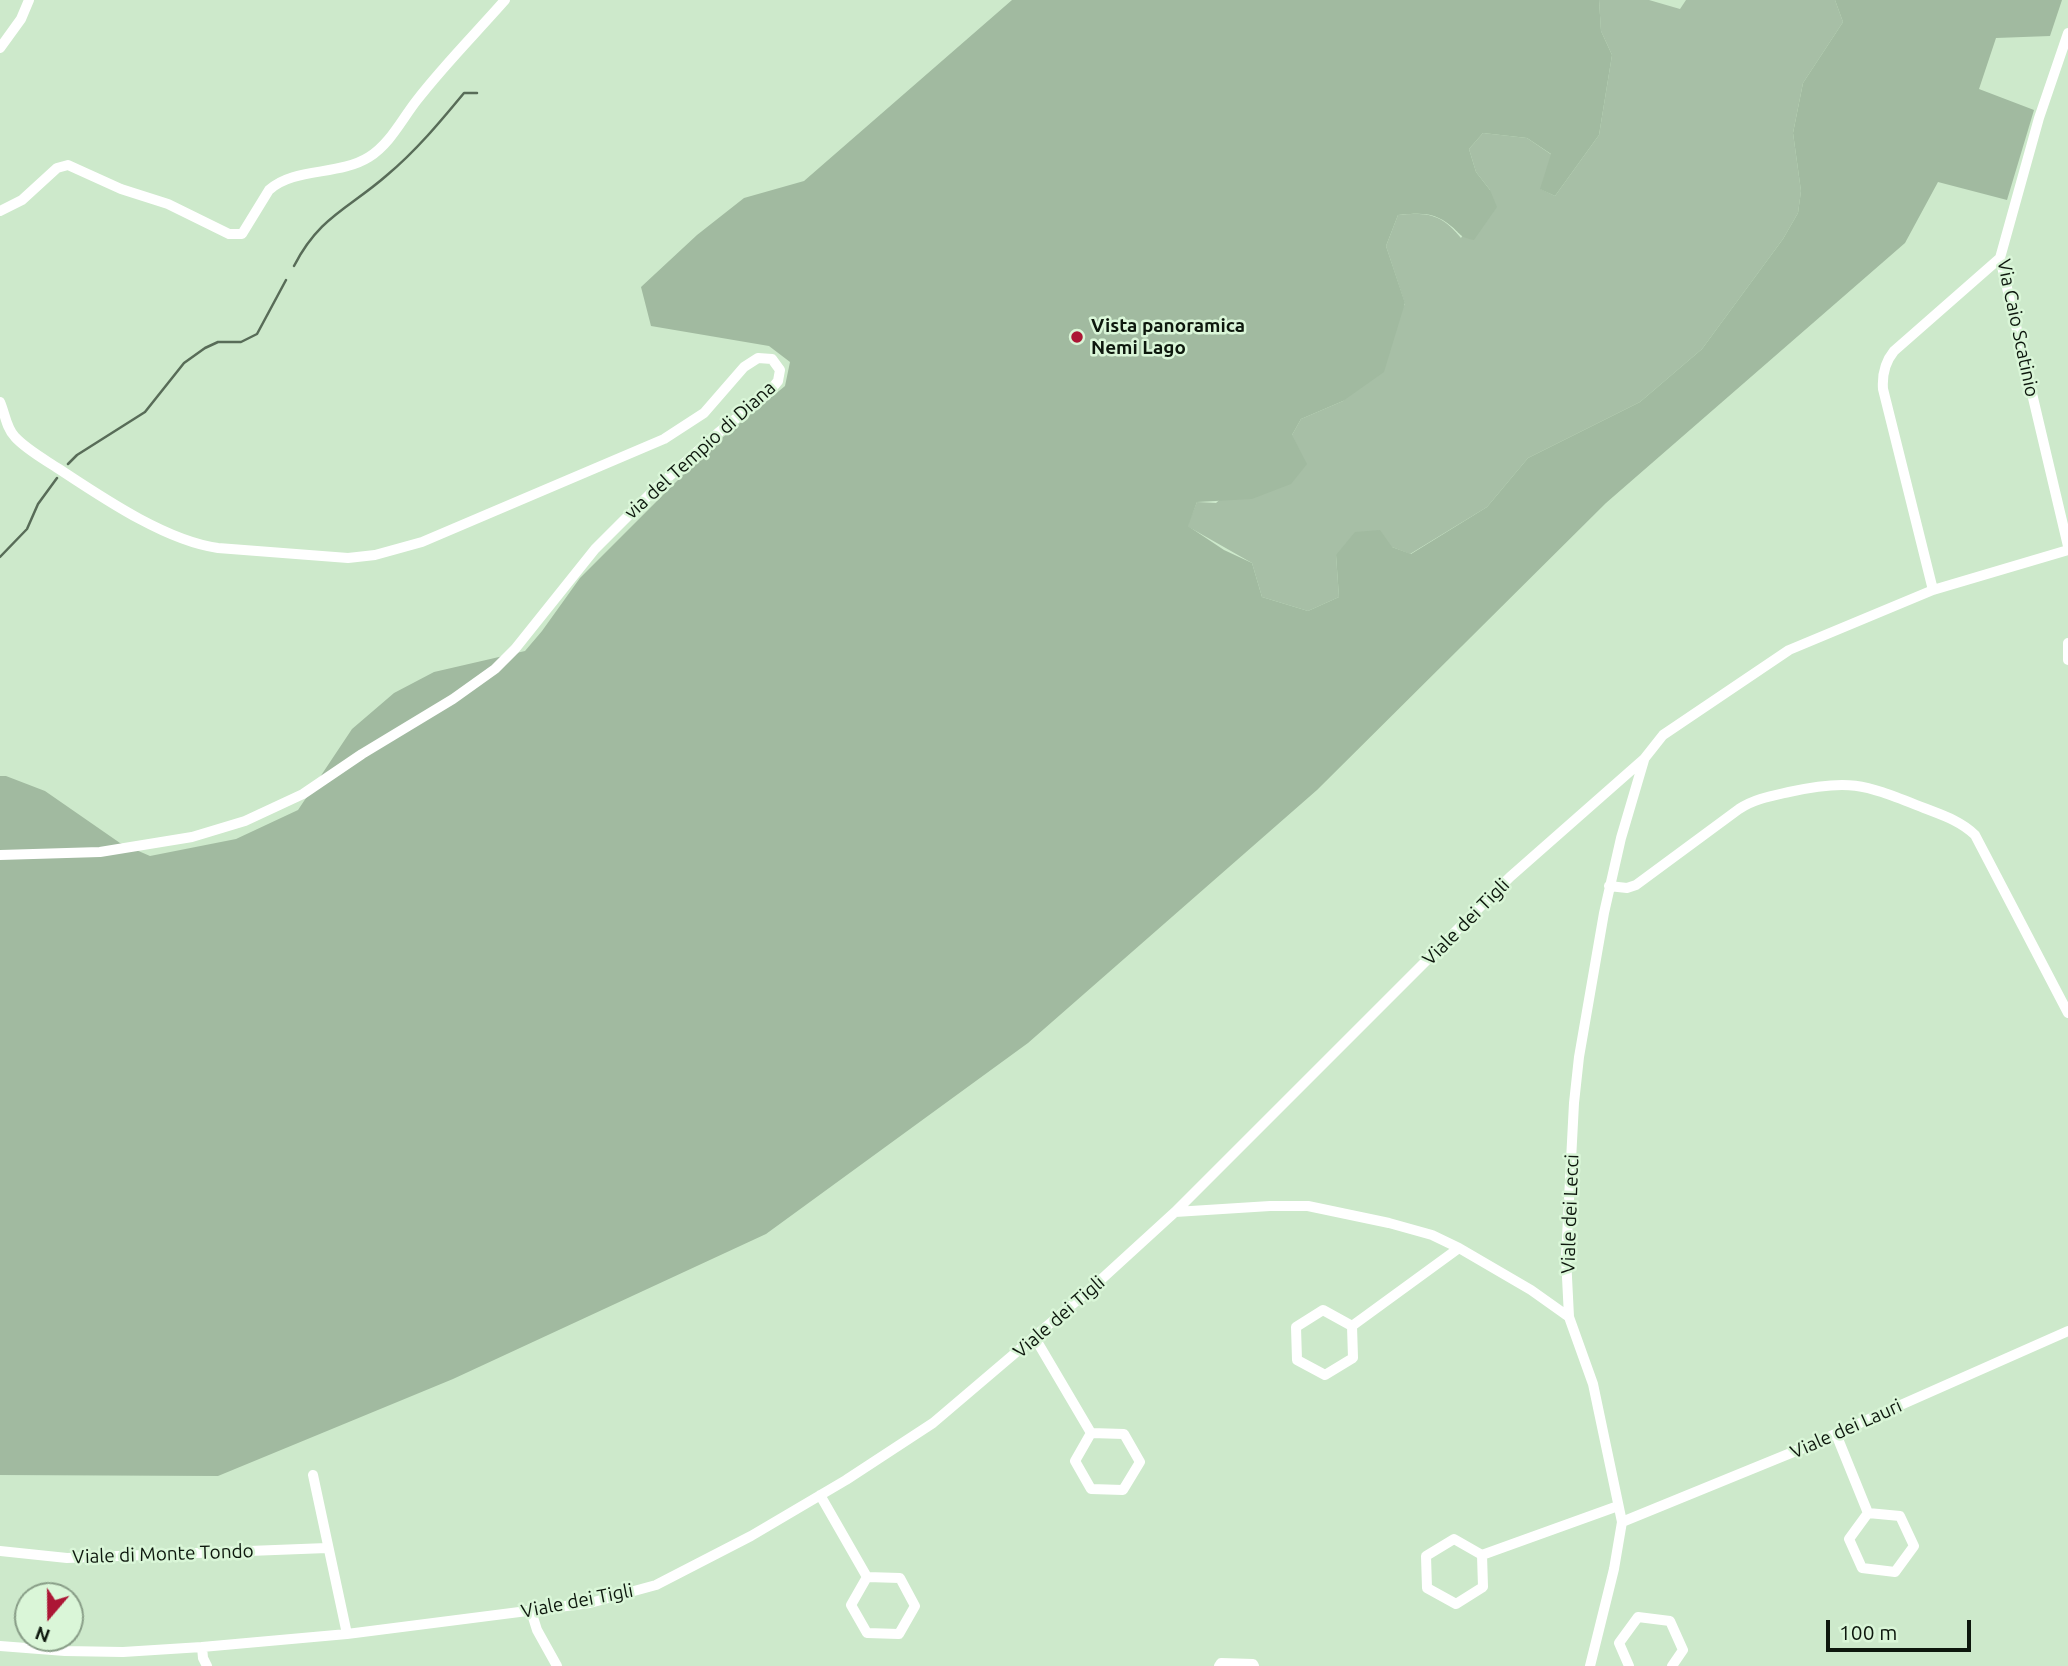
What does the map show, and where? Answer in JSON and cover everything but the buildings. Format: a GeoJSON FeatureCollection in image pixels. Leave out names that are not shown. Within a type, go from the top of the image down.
{"type":"FeatureCollection","features":[{"type":"Feature","properties":{"kind":"street"},"geometry":{"type":"LineString","coordinates":[[0,48],[21,19],[29,0]]}},
{"type":"Feature","properties":{"kind":"street"},"geometry":{"type":"LineString","coordinates":[[0,211],[22,200],[57,169],[68,164],[112,185],[168,204],[229,234],[242,234],[266,193],[275,184],[348,167],[375,153],[440,72],[505,0]]}},
{"type":"Feature","properties":{"kind":"street","name":"Via Caio Scatinio"},"geometry":{"type":"LineString","coordinates":[[2068,33],[2039,118],[2000,258],[2068,548]]}},
{"type":"Feature","properties":{"kind":"street"},"geometry":{"type":"LineString","coordinates":[[1933,590],[1883,389],[1885,368],[1894,351],[2000,258]]}},
{"type":"Feature","properties":{"kind":"street","name":"via del Tempio di Diana"},"geometry":{"type":"LineString","coordinates":[[0,402],[9,429],[19,441],[87,487],[176,537],[218,548],[348,558],[400,549],[441,535],[652,446],[698,417],[744,367],[758,358],[764,356],[772,359],[780,370],[778,381],[769,392],[692,455],[595,549],[515,649],[495,669],[453,699],[352,760],[303,794],[244,821],[192,837],[100,852],[0,855]]}},
{"type":"Feature","properties":{"kind":"street","name":"Viale dei Tigli"},"geometry":{"type":"LineString","coordinates":[[0,1646],[111,1652],[202,1647],[347,1634],[590,1603],[656,1585],[751,1536],[933,1423],[1035,1338],[1175,1212],[1510,877],[1644,759],[1663,735],[1789,650],[1933,590],[2068,548]]}},
{"type":"Feature","properties":{"kind":"street"},"geometry":{"type":"LineString","coordinates":[[2068,643],[2068,660]]}},
{"type":"Feature","properties":{"kind":"street","name":"Viale dei Lecci"},"geometry":{"type":"LineString","coordinates":[[1590,1666],[1622,1522],[1593,1384],[1569,1317],[1566,1257],[1576,1088],[1609,886],[1644,759]]}},
{"type":"Feature","properties":{"kind":"street"},"geometry":{"type":"LineString","coordinates":[[1609,886],[1628,888],[1636,885],[1739,809],[1756,800],[1828,784],[1850,783],[1871,788],[1944,816],[1975,835],[2068,1013]]}},
{"type":"Feature","properties":{"kind":"street"},"geometry":{"type":"LineString","coordinates":[[1175,1212],[1279,1205],[1321,1208],[1424,1233],[1459,1248],[1531,1290],[1569,1317]]}},
{"type":"Feature","properties":{"kind":"street"},"geometry":{"type":"LineString","coordinates":[[1352,1326],[1459,1248]]}},
{"type":"Feature","properties":{"kind":"street"},"geometry":{"type":"LineString","coordinates":[[1324,1310],[1352,1326],[1353,1358],[1325,1375],[1297,1360],[1296,1327],[1324,1310]]}},
{"type":"Feature","properties":{"kind":"street","name":"Viale dei Lauri"},"geometry":{"type":"LineString","coordinates":[[1622,1522],[1836,1434],[2068,1331]]}},
{"type":"Feature","properties":{"kind":"street"},"geometry":{"type":"LineString","coordinates":[[1035,1338],[1091,1433]]}},
{"type":"Feature","properties":{"kind":"street"},"geometry":{"type":"LineString","coordinates":[[1091,1433],[1124,1434],[1140,1462],[1123,1490],[1091,1489],[1075,1461],[1091,1433]]}},
{"type":"Feature","properties":{"kind":"street"},"geometry":{"type":"LineString","coordinates":[[1836,1434],[1868,1513]]}},
{"type":"Feature","properties":{"kind":"street"},"geometry":{"type":"LineString","coordinates":[[313,1475],[347,1634]]}},
{"type":"Feature","properties":{"kind":"street"},"geometry":{"type":"LineString","coordinates":[[820,1495],[867,1577]]}},
{"type":"Feature","properties":{"kind":"street"},"geometry":{"type":"LineString","coordinates":[[1482,1555],[1483,1587],[1456,1604],[1427,1588],[1426,1556],[1454,1539],[1482,1555],[1618,1506]]}},
{"type":"Feature","properties":{"kind":"street"},"geometry":{"type":"LineString","coordinates":[[1868,1513],[1900,1516],[1905,1526],[1913,1546],[1895,1572],[1862,1568],[1849,1539],[1868,1513]]}},
{"type":"Feature","properties":{"kind":"street","name":"Viale di Monte Tondo"},"geometry":{"type":"LineString","coordinates":[[0,1551],[67,1558],[327,1548]]}},
{"type":"Feature","properties":{"kind":"street"},"geometry":{"type":"LineString","coordinates":[[867,1577],[900,1578],[915,1606],[899,1634],[867,1633],[861,1624],[851,1605],[867,1577]]}},
{"type":"Feature","properties":{"kind":"street"},"geometry":{"type":"LineString","coordinates":[[531,1611],[537,1630],[557,1666]]}},
{"type":"Feature","properties":{"kind":"street"},"geometry":{"type":"LineString","coordinates":[[1619,1643],[1638,1617],[1670,1621],[1683,1650],[1671,1666]]}},
{"type":"Feature","properties":{"kind":"street"},"geometry":{"type":"LineString","coordinates":[[1597,1636],[1619,1643],[1629,1666]]}},
{"type":"Feature","properties":{"kind":"street"},"geometry":{"type":"LineString","coordinates":[[202,1647],[207,1666]]}},
{"type":"Feature","properties":{"kind":"street"},"geometry":{"type":"LineString","coordinates":[[1219,1666],[1221,1663],[1254,1666]]}},
{"type":"Feature","properties":{"kind":"green space"},"geometry":{"type":"Polygon","coordinates":[[[1012,0],[1599,0],[1601,31],[1612,55],[1599,135],[1555,196],[1540,189],[1551,154],[1527,138],[1483,133],[1469,149],[1476,172],[1490,190],[1497,207],[1474,240],[1463,237],[1445,221],[1432,215],[1398,215],[1386,246],[1405,303],[1384,372],[1343,401],[1301,419],[1292,435],[1307,464],[1291,484],[1252,499],[1197,502],[1188,526],[1224,550],[1252,563],[1262,597],[1308,611],[1339,597],[1336,555],[1355,532],[1380,530],[1392,547],[1411,554],[1487,507],[1528,458],[1640,402],[1702,349],[1783,239],[1798,213],[1801,191],[1793,133],[1803,83],[1843,22],[1835,0],[2062,0],[2050,36],[1996,38],[1979,89],[2034,110],[2007,200],[1938,182],[1905,243],[1606,503],[1317,790],[1028,1043],[766,1234],[453,1379],[218,1476],[0,1475],[0,776],[45,791],[120,843],[150,856],[236,839],[298,810],[352,729],[394,693],[434,672],[525,651],[580,578],[711,447],[785,386],[790,362],[769,346],[651,326],[641,287],[697,235],[744,198],[804,181],[1012,0]]]}},
{"type":"Feature","properties":{"kind":"green space"},"geometry":{"type":"Polygon","coordinates":[[[1599,0],[1649,0],[1680,9],[1686,0],[1835,0],[1843,22],[1803,83],[1793,133],[1801,191],[1798,213],[1783,239],[1702,349],[1640,402],[1528,458],[1487,507],[1410,554],[1392,547],[1336,555],[1339,597],[1308,611],[1262,597],[1252,563],[1187,526],[1197,502],[1216,503],[1292,435],[1301,419],[1343,401],[1405,304],[1386,246],[1398,215],[1434,216],[1461,238],[1490,190],[1476,172],[1469,149],[1483,133],[1527,138],[1552,155],[1541,189],[1555,196],[1599,135],[1612,55],[1601,31],[1599,0]]]}},
{"type":"Feature","properties":{"kind":"waterway"},"geometry":{"type":"LineString","coordinates":[[294,266],[324,225],[397,166],[464,93],[477,93]]}},
{"type":"Feature","properties":{"kind":"waterway"},"geometry":{"type":"LineString","coordinates":[[68,464],[77,455],[145,412],[184,363],[205,348],[218,342],[241,342],[257,334],[286,280]]}},
{"type":"Feature","properties":{"kind":"waterway"},"geometry":{"type":"LineString","coordinates":[[0,557],[27,529],[38,504],[57,478]]}},
{"type":"Feature","properties":{"kind":"place","name":"Vista panoramica Nemi Lago"},"geometry":{"type":"Point","coordinates":[1077,337]}}]}
